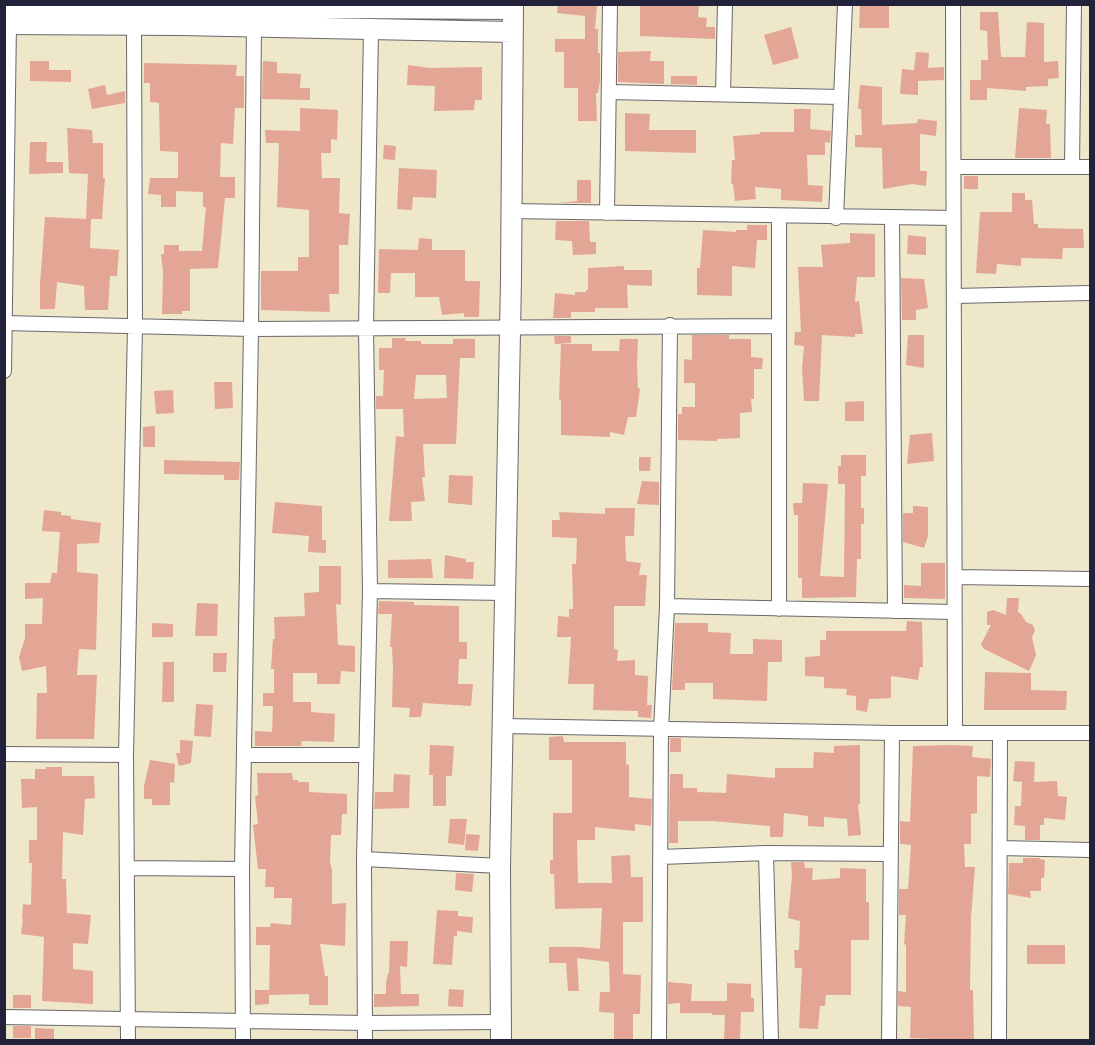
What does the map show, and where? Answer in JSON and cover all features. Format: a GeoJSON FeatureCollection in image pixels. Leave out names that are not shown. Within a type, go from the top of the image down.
{"type":"FeatureCollection","features":[{"type":"Feature","properties":{"kind":"main road"},"geometry":{"type":"LineString","coordinates":[[6,18],[31,5],[513,7],[504,726],[500,866],[501,1031]]}},
{"type":"Feature","properties":{"kind":"main road"},"geometry":{"type":"LineString","coordinates":[[6,18],[134,25],[512,32]]}},
{"type":"Feature","properties":{"kind":"street"},"geometry":{"type":"LineString","coordinates":[[607,213],[610,4]]}},
{"type":"Feature","properties":{"kind":"street"},"geometry":{"type":"LineString","coordinates":[[723,94],[725,4]]}},
{"type":"Feature","properties":{"kind":"street"},"geometry":{"type":"LineString","coordinates":[[836,218],[845,4]]}},
{"type":"Feature","properties":{"kind":"street"},"geometry":{"type":"LineString","coordinates":[[953,4],[955,733]]}},
{"type":"Feature","properties":{"kind":"street"},"geometry":{"type":"LineString","coordinates":[[1072,168],[1074,4]]}},
{"type":"Feature","properties":{"kind":"street"},"geometry":{"type":"LineString","coordinates":[[4,371],[6,18]]}},
{"type":"Feature","properties":{"kind":"street"},"geometry":{"type":"LineString","coordinates":[[128,1041],[126,755],[135,327],[134,25]]}},
{"type":"Feature","properties":{"kind":"street"},"geometry":{"type":"LineString","coordinates":[[243,1041],[242,869],[254,26]]}},
{"type":"Feature","properties":{"kind":"street"},"geometry":{"type":"LineString","coordinates":[[365,1041],[365,755],[370,591],[366,328],[372,29]]}},
{"type":"Feature","properties":{"kind":"street"},"geometry":{"type":"LineString","coordinates":[[609,92],[840,97]]}},
{"type":"Feature","properties":{"kind":"street"},"geometry":{"type":"LineString","coordinates":[[954,167],[1090,167]]}},
{"type":"Feature","properties":{"kind":"street"},"geometry":{"type":"LineString","coordinates":[[510,211],[836,218],[953,218]]}},
{"type":"Feature","properties":{"kind":"street"},"geometry":{"type":"LineString","coordinates":[[779,216],[779,609]]}},
{"type":"Feature","properties":{"kind":"street"},"geometry":{"type":"LineString","coordinates":[[892,218],[895,611]]}},
{"type":"Feature","properties":{"kind":"street"},"geometry":{"type":"LineString","coordinates":[[954,296],[1090,293]]}},
{"type":"Feature","properties":{"kind":"street"},"geometry":{"type":"LineString","coordinates":[[5,323],[251,329],[779,326]]}},
{"type":"Feature","properties":{"kind":"street"},"geometry":{"type":"LineString","coordinates":[[659,1041],[661,730],[667,606],[670,326]]}},
{"type":"Feature","properties":{"kind":"street"},"geometry":{"type":"LineString","coordinates":[[956,577],[1090,579]]}},
{"type":"Feature","properties":{"kind":"street"},"geometry":{"type":"LineString","coordinates":[[370,591],[505,593]]}},
{"type":"Feature","properties":{"kind":"street"},"geometry":{"type":"LineString","coordinates":[[667,606],[954,612]]}},
{"type":"Feature","properties":{"kind":"street"},"geometry":{"type":"LineString","coordinates":[[504,726],[892,733],[1090,733]]}},
{"type":"Feature","properties":{"kind":"street"},"geometry":{"type":"LineString","coordinates":[[889,1041],[892,733]]}},
{"type":"Feature","properties":{"kind":"street"},"geometry":{"type":"LineString","coordinates":[[999,1041],[1000,734]]}},
{"type":"Feature","properties":{"kind":"street"},"geometry":{"type":"LineString","coordinates":[[4,754],[126,755]]}},
{"type":"Feature","properties":{"kind":"street"},"geometry":{"type":"LineString","coordinates":[[244,755],[365,755]]}},
{"type":"Feature","properties":{"kind":"street"},"geometry":{"type":"LineString","coordinates":[[1000,848],[1090,850]]}},
{"type":"Feature","properties":{"kind":"street"},"geometry":{"type":"LineString","coordinates":[[661,857],[766,853],[890,854]]}},
{"type":"Feature","properties":{"kind":"street"},"geometry":{"type":"LineString","coordinates":[[766,853],[771,1041]]}},
{"type":"Feature","properties":{"kind":"street"},"geometry":{"type":"LineString","coordinates":[[364,859],[500,866]]}},
{"type":"Feature","properties":{"kind":"street"},"geometry":{"type":"LineString","coordinates":[[127,868],[242,869]]}},
{"type":"Feature","properties":{"kind":"street"},"geometry":{"type":"LineString","coordinates":[[4,1017],[243,1019],[501,1031]]}},
{"type":"Feature","properties":{"kind":"building"},"geometry":{"type":"Polygon","coordinates":[[[558,4],[597,4],[595,29],[598,29],[600,81],[598,93],[596,93],[597,121],[578,121],[578,88],[564,88],[564,52],[555,52],[555,39],[585,39],[585,16],[557,13],[558,4]]]}},
{"type":"Feature","properties":{"kind":"building"},"geometry":{"type":"Polygon","coordinates":[[[640,4],[699,4],[698,17],[707,18],[706,27],[715,27],[715,39],[640,36],[640,4]]]}},
{"type":"Feature","properties":{"kind":"building"},"geometry":{"type":"Polygon","coordinates":[[[860,4],[889,4],[889,28],[859,28],[860,4]]]}},
{"type":"Feature","properties":{"kind":"building"},"geometry":{"type":"Polygon","coordinates":[[[980,12],[998,12],[1001,57],[1025,57],[1027,22],[1044,23],[1044,62],[1058,61],[1059,78],[1048,79],[1048,86],[1026,87],[1026,91],[987,88],[987,100],[970,100],[970,80],[981,80],[981,60],[988,60],[987,31],[980,30],[980,12]]]}},
{"type":"Feature","properties":{"kind":"building"},"geometry":{"type":"Polygon","coordinates":[[[791,27],[799,58],[773,65],[764,35],[791,27]]]}},
{"type":"Feature","properties":{"kind":"building"},"geometry":{"type":"Polygon","coordinates":[[[651,51],[650,61],[664,61],[664,84],[618,82],[618,52],[651,51]]]}},
{"type":"Feature","properties":{"kind":"building"},"geometry":{"type":"Polygon","coordinates":[[[916,52],[929,53],[928,68],[944,67],[944,80],[918,81],[918,95],[900,94],[902,69],[914,70],[916,52]]]}},
{"type":"Feature","properties":{"kind":"building"},"geometry":{"type":"Polygon","coordinates":[[[30,61],[49,61],[49,70],[71,70],[71,82],[30,81],[30,61]]]}},
{"type":"Feature","properties":{"kind":"building"},"geometry":{"type":"Polygon","coordinates":[[[263,61],[277,62],[277,73],[301,74],[300,88],[310,88],[310,100],[262,99],[263,61]]]}},
{"type":"Feature","properties":{"kind":"building"},"geometry":{"type":"Polygon","coordinates":[[[144,63],[237,65],[236,76],[244,76],[244,108],[235,108],[233,144],[221,143],[220,177],[235,177],[235,198],[225,198],[218,268],[190,269],[190,311],[182,311],[182,314],[162,314],[161,254],[164,254],[164,245],[179,245],[179,251],[202,251],[206,207],[203,207],[203,192],[176,191],[176,207],[161,207],[161,195],[148,194],[150,178],[178,178],[178,152],[160,151],[159,103],[150,102],[150,83],[144,83],[144,63]]]}},
{"type":"Feature","properties":{"kind":"building"},"geometry":{"type":"Polygon","coordinates":[[[408,65],[430,68],[482,67],[482,100],[475,100],[474,110],[434,111],[435,86],[407,85],[408,65]]]}},
{"type":"Feature","properties":{"kind":"building"},"geometry":{"type":"Polygon","coordinates":[[[671,76],[697,76],[697,85],[671,84],[671,76]]]}},
{"type":"Feature","properties":{"kind":"building"},"geometry":{"type":"Polygon","coordinates":[[[105,85],[107,95],[125,91],[125,103],[92,109],[88,89],[105,85]]]}},
{"type":"Feature","properties":{"kind":"building"},"geometry":{"type":"Polygon","coordinates":[[[860,85],[882,87],[882,125],[917,123],[918,119],[937,121],[936,136],[920,134],[920,171],[927,171],[926,186],[912,184],[883,189],[882,148],[855,147],[855,135],[862,135],[861,109],[858,109],[860,85]]]}},
{"type":"Feature","properties":{"kind":"building"},"geometry":{"type":"Polygon","coordinates":[[[300,108],[338,110],[337,140],[331,139],[331,153],[321,153],[322,178],[340,178],[339,213],[350,214],[348,245],[339,245],[339,294],[329,294],[330,312],[261,310],[261,271],[298,271],[298,257],[309,257],[309,210],[277,207],[279,143],[266,143],[265,130],[300,131],[300,108]]]}},
{"type":"Feature","properties":{"kind":"building"},"geometry":{"type":"Polygon","coordinates":[[[1019,108],[1047,110],[1046,124],[1050,124],[1051,158],[1015,158],[1019,108]]]}},
{"type":"Feature","properties":{"kind":"building"},"geometry":{"type":"Polygon","coordinates":[[[794,109],[811,109],[810,129],[831,131],[830,143],[825,142],[825,155],[807,155],[808,185],[823,186],[822,202],[781,200],[781,189],[755,187],[756,199],[735,201],[733,184],[731,184],[732,160],[735,160],[733,136],[760,134],[760,132],[794,132],[794,109]]]}},
{"type":"Feature","properties":{"kind":"building"},"geometry":{"type":"Polygon","coordinates":[[[625,113],[650,114],[649,130],[696,130],[696,153],[625,151],[625,113]]]}},
{"type":"Feature","properties":{"kind":"building"},"geometry":{"type":"Polygon","coordinates":[[[67,128],[92,130],[93,143],[103,143],[103,178],[105,178],[102,219],[91,219],[90,248],[119,250],[117,276],[110,276],[108,310],[85,310],[84,286],[57,282],[55,309],[40,309],[45,217],[86,219],[88,174],[69,173],[67,128]]]}},
{"type":"Feature","properties":{"kind":"building"},"geometry":{"type":"Polygon","coordinates":[[[30,142],[47,142],[46,162],[63,162],[63,173],[29,174],[30,142]]]}},
{"type":"Feature","properties":{"kind":"building"},"geometry":{"type":"Polygon","coordinates":[[[384,145],[396,146],[395,160],[383,159],[384,145]]]}},
{"type":"Feature","properties":{"kind":"building"},"geometry":{"type":"Polygon","coordinates":[[[399,168],[437,170],[436,198],[413,197],[412,210],[397,209],[399,168]]]}},
{"type":"Feature","properties":{"kind":"building"},"geometry":{"type":"Polygon","coordinates":[[[964,176],[978,176],[978,189],[964,189],[964,176]]]}},
{"type":"Feature","properties":{"kind":"building"},"geometry":{"type":"Polygon","coordinates":[[[577,180],[591,180],[591,203],[559,203],[577,201],[577,180]]]}},
{"type":"Feature","properties":{"kind":"building"},"geometry":{"type":"Polygon","coordinates":[[[1012,193],[1025,193],[1025,200],[1032,200],[1034,224],[1038,224],[1038,228],[1083,229],[1084,248],[1063,248],[1062,259],[1021,258],[1021,266],[997,264],[996,274],[976,273],[980,212],[1012,212],[1012,193]]]}},
{"type":"Feature","properties":{"kind":"building"},"geometry":{"type":"Polygon","coordinates":[[[556,221],[589,221],[590,242],[596,242],[596,254],[573,255],[572,241],[555,240],[556,221]]]}},
{"type":"Feature","properties":{"kind":"building"},"geometry":{"type":"Polygon","coordinates":[[[747,225],[767,225],[767,240],[757,240],[755,268],[732,266],[732,296],[697,295],[697,268],[700,268],[703,230],[736,232],[736,230],[747,230],[747,225]]]}},
{"type":"Feature","properties":{"kind":"building"},"geometry":{"type":"Polygon","coordinates":[[[850,233],[875,234],[875,277],[857,277],[855,302],[859,301],[863,334],[855,334],[855,337],[822,335],[819,401],[804,401],[802,368],[804,346],[794,345],[795,332],[801,332],[798,267],[823,267],[821,245],[850,243],[850,233]]]}},
{"type":"Feature","properties":{"kind":"building"},"geometry":{"type":"Polygon","coordinates":[[[908,235],[926,237],[926,255],[907,254],[908,235]]]}},
{"type":"Feature","properties":{"kind":"building"},"geometry":{"type":"Polygon","coordinates":[[[419,238],[432,239],[432,250],[465,250],[465,281],[480,281],[479,317],[464,317],[464,313],[442,315],[439,297],[415,297],[415,273],[391,273],[390,293],[378,293],[379,249],[418,250],[419,238]]]}},
{"type":"Feature","properties":{"kind":"building"},"geometry":{"type":"Polygon","coordinates":[[[624,266],[624,270],[652,270],[652,286],[627,285],[628,308],[595,308],[595,312],[571,312],[571,318],[553,318],[555,293],[575,295],[575,292],[586,292],[588,290],[588,268],[624,266]]]}},
{"type":"Feature","properties":{"kind":"building"},"geometry":{"type":"Polygon","coordinates":[[[901,278],[924,279],[928,308],[916,310],[916,320],[902,320],[901,278]]]}},
{"type":"Feature","properties":{"kind":"building"},"geometry":{"type":"Polygon","coordinates":[[[692,335],[729,335],[729,339],[751,339],[751,357],[763,358],[762,369],[754,369],[752,412],[740,413],[740,438],[717,439],[717,441],[678,440],[678,414],[682,414],[682,407],[695,407],[695,383],[684,383],[684,359],[692,360],[692,335]]]}},
{"type":"Feature","properties":{"kind":"building"},"geometry":{"type":"Polygon","coordinates":[[[908,335],[924,335],[924,368],[906,365],[908,335]]]}},
{"type":"Feature","properties":{"kind":"building"},"geometry":{"type":"Polygon","coordinates":[[[554,336],[571,336],[571,343],[555,344],[554,336]]]}},
{"type":"Feature","properties":{"kind":"building"},"geometry":{"type":"Polygon","coordinates":[[[392,338],[421,341],[421,344],[453,344],[453,339],[475,339],[475,358],[460,358],[456,444],[423,444],[425,477],[422,477],[425,501],[411,502],[412,521],[389,521],[396,436],[404,437],[403,409],[376,409],[376,396],[383,396],[384,370],[379,370],[379,348],[392,348],[392,338]],[[416,375],[414,399],[447,398],[446,375],[416,375]]]}},
{"type":"Feature","properties":{"kind":"building"},"geometry":{"type":"Polygon","coordinates":[[[620,339],[638,339],[637,365],[638,388],[640,389],[636,417],[628,417],[624,435],[610,432],[610,437],[561,435],[561,400],[559,400],[561,344],[592,344],[592,351],[619,351],[620,339]]]}},
{"type":"Feature","properties":{"kind":"building"},"geometry":{"type":"Polygon","coordinates":[[[214,382],[232,382],[233,408],[215,409],[214,382]]]}},
{"type":"Feature","properties":{"kind":"building"},"geometry":{"type":"Polygon","coordinates":[[[173,390],[174,413],[156,414],[154,391],[173,390]]]}},
{"type":"Feature","properties":{"kind":"building"},"geometry":{"type":"Polygon","coordinates":[[[864,401],[864,421],[845,421],[845,402],[864,401]]]}},
{"type":"Feature","properties":{"kind":"building"},"geometry":{"type":"Polygon","coordinates":[[[155,426],[155,447],[143,447],[143,427],[155,426]]]}},
{"type":"Feature","properties":{"kind":"building"},"geometry":{"type":"Polygon","coordinates":[[[932,433],[934,461],[907,464],[910,435],[932,433]]]}},
{"type":"Feature","properties":{"kind":"building"},"geometry":{"type":"Polygon","coordinates":[[[841,455],[866,455],[866,476],[861,476],[861,508],[864,508],[864,524],[861,524],[861,559],[857,559],[856,597],[802,598],[802,578],[798,578],[798,515],[794,515],[793,503],[802,503],[803,483],[828,484],[820,576],[844,577],[845,484],[838,484],[838,466],[841,466],[841,455]]]}},
{"type":"Feature","properties":{"kind":"building"},"geometry":{"type":"Polygon","coordinates":[[[639,457],[651,457],[650,471],[639,471],[639,457]]]}},
{"type":"Feature","properties":{"kind":"building"},"geometry":{"type":"Polygon","coordinates":[[[164,460],[240,462],[239,480],[224,480],[224,475],[164,474],[164,460]]]}},
{"type":"Feature","properties":{"kind":"building"},"geometry":{"type":"Polygon","coordinates":[[[449,475],[473,476],[472,505],[448,503],[449,475]]]}},
{"type":"Feature","properties":{"kind":"building"},"geometry":{"type":"Polygon","coordinates":[[[642,481],[659,482],[659,505],[637,504],[642,481]]]}},
{"type":"Feature","properties":{"kind":"building"},"geometry":{"type":"Polygon","coordinates":[[[275,502],[322,506],[322,540],[326,540],[326,553],[308,552],[309,536],[272,533],[275,502]]]}},
{"type":"Feature","properties":{"kind":"building"},"geometry":{"type":"Polygon","coordinates":[[[913,506],[928,507],[928,536],[924,548],[903,542],[903,513],[913,513],[913,506]]]}},
{"type":"Feature","properties":{"kind":"building"},"geometry":{"type":"Polygon","coordinates":[[[605,508],[635,508],[634,536],[625,536],[626,561],[641,563],[639,575],[647,575],[645,606],[614,606],[614,649],[618,650],[617,661],[635,660],[635,675],[648,676],[647,705],[652,705],[651,718],[638,717],[638,711],[593,710],[594,684],[568,684],[571,637],[557,637],[558,616],[569,617],[569,609],[573,609],[572,564],[576,564],[577,538],[552,537],[552,520],[560,520],[559,512],[605,514],[605,508]]]}},
{"type":"Feature","properties":{"kind":"building"},"geometry":{"type":"Polygon","coordinates":[[[44,510],[61,512],[61,515],[71,516],[71,519],[101,523],[99,543],[77,544],[77,572],[98,574],[96,650],[79,649],[77,675],[97,675],[94,739],[36,739],[37,693],[47,693],[46,666],[22,671],[19,657],[25,638],[25,624],[42,624],[43,598],[25,599],[25,583],[50,583],[52,573],[57,573],[60,532],[42,531],[44,510]]]}},
{"type":"Feature","properties":{"kind":"building"},"geometry":{"type":"Polygon","coordinates":[[[445,555],[466,559],[466,562],[474,562],[473,579],[444,578],[445,555]]]}},
{"type":"Feature","properties":{"kind":"building"},"geometry":{"type":"Polygon","coordinates":[[[431,559],[433,578],[388,578],[388,560],[431,559]]]}},
{"type":"Feature","properties":{"kind":"building"},"geometry":{"type":"Polygon","coordinates":[[[921,563],[945,563],[945,599],[904,598],[904,585],[921,586],[921,563]]]}},
{"type":"Feature","properties":{"kind":"building"},"geometry":{"type":"Polygon","coordinates":[[[319,566],[341,566],[341,605],[336,604],[338,645],[355,646],[355,672],[341,671],[340,684],[317,684],[317,673],[293,673],[293,702],[311,702],[311,712],[335,714],[334,742],[302,741],[301,746],[255,746],[255,731],[272,732],[273,706],[263,706],[263,693],[274,693],[274,669],[271,669],[273,639],[275,639],[274,617],[305,616],[304,593],[319,592],[319,566]]]}},
{"type":"Feature","properties":{"kind":"building"},"geometry":{"type":"Polygon","coordinates":[[[1007,598],[1019,598],[1018,612],[1026,622],[1033,625],[1035,631],[1032,637],[1036,655],[1029,671],[984,649],[981,644],[991,625],[987,625],[987,612],[993,610],[1006,615],[1007,598]]]}},
{"type":"Feature","properties":{"kind":"building"},"geometry":{"type":"Polygon","coordinates":[[[379,601],[414,602],[414,605],[459,606],[459,642],[467,642],[467,659],[459,659],[458,684],[473,684],[471,706],[423,703],[421,717],[409,717],[410,708],[392,707],[393,669],[392,647],[390,647],[392,614],[378,614],[379,601]]]}},
{"type":"Feature","properties":{"kind":"building"},"geometry":{"type":"Polygon","coordinates":[[[197,603],[218,604],[217,636],[195,636],[197,603]]]}},
{"type":"Feature","properties":{"kind":"building"},"geometry":{"type":"Polygon","coordinates":[[[907,621],[922,622],[923,667],[920,667],[918,680],[891,676],[891,698],[869,699],[867,712],[856,710],[856,696],[846,695],[847,689],[824,688],[824,677],[805,676],[805,657],[820,656],[820,640],[826,640],[826,631],[906,631],[907,621]]]}},
{"type":"Feature","properties":{"kind":"building"},"geometry":{"type":"Polygon","coordinates":[[[152,623],[173,624],[173,637],[152,637],[152,623]]]}},
{"type":"Feature","properties":{"kind":"building"},"geometry":{"type":"Polygon","coordinates":[[[675,623],[708,623],[708,632],[731,633],[730,654],[753,654],[753,639],[782,640],[782,662],[768,662],[767,701],[713,699],[713,683],[685,683],[685,690],[672,690],[675,623]]]}},
{"type":"Feature","properties":{"kind":"building"},"geometry":{"type":"Polygon","coordinates":[[[213,653],[227,653],[226,672],[213,672],[213,653]]]}},
{"type":"Feature","properties":{"kind":"building"},"geometry":{"type":"Polygon","coordinates":[[[163,662],[174,662],[174,702],[162,702],[163,662]]]}},
{"type":"Feature","properties":{"kind":"building"},"geometry":{"type":"Polygon","coordinates":[[[985,672],[1031,673],[1031,690],[1067,691],[1066,710],[984,710],[985,672]]]}},
{"type":"Feature","properties":{"kind":"building"},"geometry":{"type":"Polygon","coordinates":[[[196,704],[213,705],[211,737],[194,736],[196,704]]]}},
{"type":"Feature","properties":{"kind":"building"},"geometry":{"type":"Polygon","coordinates":[[[563,736],[564,742],[626,742],[629,797],[652,799],[651,826],[635,824],[635,831],[595,827],[595,840],[577,840],[578,883],[612,883],[611,856],[630,855],[631,877],[643,877],[643,922],[623,922],[623,974],[641,975],[640,1014],[633,1014],[633,1041],[614,1041],[614,1013],[599,1012],[600,992],[610,992],[609,962],[577,958],[579,991],[568,991],[566,963],[549,963],[549,947],[600,949],[602,908],[555,909],[554,874],[550,874],[550,860],[553,860],[553,813],[572,813],[572,760],[549,760],[549,737],[563,736]]]}},
{"type":"Feature","properties":{"kind":"building"},"geometry":{"type":"Polygon","coordinates":[[[670,738],[681,738],[681,752],[670,752],[670,738]]]}},
{"type":"Feature","properties":{"kind":"building"},"geometry":{"type":"Polygon","coordinates":[[[180,740],[193,741],[191,763],[179,766],[176,753],[180,753],[180,740]]]}},
{"type":"Feature","properties":{"kind":"building"},"geometry":{"type":"Polygon","coordinates":[[[430,745],[454,746],[452,776],[446,776],[446,806],[433,806],[433,775],[429,775],[430,745]]]}},
{"type":"Feature","properties":{"kind":"building"},"geometry":{"type":"Polygon","coordinates":[[[860,745],[860,804],[858,804],[861,835],[848,836],[847,819],[824,817],[824,827],[808,826],[808,816],[784,813],[783,837],[770,837],[770,826],[712,821],[678,821],[678,843],[669,843],[670,774],[683,774],[683,788],[697,788],[697,792],[726,793],[727,774],[775,778],[775,768],[813,768],[814,752],[834,753],[834,746],[860,745]]]}},
{"type":"Feature","properties":{"kind":"building"},"geometry":{"type":"Polygon","coordinates":[[[913,746],[973,746],[972,757],[991,759],[990,777],[977,776],[977,813],[971,814],[971,844],[964,844],[965,867],[975,867],[971,917],[970,990],[973,990],[974,1041],[910,1038],[911,1007],[898,1006],[898,991],[906,992],[906,944],[904,945],[906,915],[899,915],[899,889],[908,889],[911,845],[900,844],[900,821],[910,822],[913,746]]]}},
{"type":"Feature","properties":{"kind":"building"},"geometry":{"type":"Polygon","coordinates":[[[150,760],[175,764],[174,783],[170,782],[170,805],[152,805],[152,799],[144,799],[144,786],[150,760]]]}},
{"type":"Feature","properties":{"kind":"building"},"geometry":{"type":"Polygon","coordinates":[[[1015,761],[1035,762],[1034,782],[1057,781],[1058,796],[1067,797],[1065,820],[1044,818],[1044,825],[1040,825],[1040,840],[1025,840],[1025,826],[1014,825],[1015,806],[1021,806],[1022,782],[1013,781],[1015,761]]]}},
{"type":"Feature","properties":{"kind":"building"},"geometry":{"type":"Polygon","coordinates":[[[46,767],[62,767],[62,776],[94,776],[95,798],[85,799],[83,835],[63,832],[62,879],[66,879],[67,913],[91,915],[88,944],[73,943],[73,969],[93,971],[93,1004],[42,1001],[44,937],[21,934],[23,904],[31,905],[32,863],[29,863],[29,840],[37,840],[37,807],[22,808],[21,779],[35,779],[35,769],[46,769],[46,767]]]}},
{"type":"Feature","properties":{"kind":"building"},"geometry":{"type":"Polygon","coordinates":[[[257,773],[292,773],[293,780],[309,782],[309,792],[347,794],[347,814],[342,814],[341,835],[331,835],[330,862],[332,904],[346,903],[345,946],[320,944],[325,976],[328,976],[328,1005],[309,1005],[309,994],[269,995],[270,945],[256,945],[256,927],[270,927],[271,923],[291,925],[292,898],[274,898],[274,887],[265,887],[266,869],[258,869],[253,825],[258,824],[255,796],[258,795],[257,773]]]}},
{"type":"Feature","properties":{"kind":"building"},"geometry":{"type":"Polygon","coordinates":[[[394,774],[410,775],[409,808],[374,809],[375,792],[393,792],[394,774]]]}},
{"type":"Feature","properties":{"kind":"building"},"geometry":{"type":"Polygon","coordinates":[[[450,819],[467,819],[464,845],[448,843],[450,819]]]}},
{"type":"Feature","properties":{"kind":"building"},"geometry":{"type":"Polygon","coordinates":[[[466,834],[480,835],[478,851],[465,850],[466,834]]]}},
{"type":"Feature","properties":{"kind":"building"},"geometry":{"type":"Polygon","coordinates":[[[1023,858],[1045,860],[1041,891],[1030,891],[1031,898],[1008,894],[1009,863],[1023,863],[1023,858]]]}},
{"type":"Feature","properties":{"kind":"building"},"geometry":{"type":"Polygon","coordinates":[[[791,862],[804,862],[805,868],[813,868],[812,880],[840,878],[840,868],[866,869],[869,940],[851,940],[851,995],[826,995],[825,1006],[820,1006],[818,1029],[799,1028],[802,968],[795,968],[794,950],[799,950],[800,921],[788,918],[791,862]]]}},
{"type":"Feature","properties":{"kind":"building"},"geometry":{"type":"Polygon","coordinates":[[[456,873],[474,874],[472,892],[455,890],[456,873]]]}},
{"type":"Feature","properties":{"kind":"building"},"geometry":{"type":"Polygon","coordinates":[[[437,910],[458,911],[458,916],[473,917],[472,933],[457,931],[457,936],[454,936],[452,965],[433,964],[437,910]]]}},
{"type":"Feature","properties":{"kind":"building"},"geometry":{"type":"Polygon","coordinates":[[[390,941],[408,941],[407,967],[400,966],[401,994],[419,994],[419,1006],[374,1007],[374,994],[386,994],[390,941]]]}},
{"type":"Feature","properties":{"kind":"building"},"geometry":{"type":"Polygon","coordinates":[[[1027,945],[1065,945],[1065,964],[1027,964],[1027,945]]]}},
{"type":"Feature","properties":{"kind":"building"},"geometry":{"type":"Polygon","coordinates":[[[668,982],[692,984],[691,1001],[727,1001],[727,983],[751,984],[754,1012],[741,1012],[740,1041],[724,1041],[725,1015],[680,1013],[680,1003],[668,1004],[668,982]]]}},
{"type":"Feature","properties":{"kind":"building"},"geometry":{"type":"Polygon","coordinates":[[[449,989],[464,990],[463,1007],[448,1006],[449,989]]]}},
{"type":"Feature","properties":{"kind":"building"},"geometry":{"type":"Polygon","coordinates":[[[255,990],[269,990],[269,1004],[255,1005],[255,990]]]}},
{"type":"Feature","properties":{"kind":"building"},"geometry":{"type":"Polygon","coordinates":[[[13,995],[31,995],[31,1008],[13,1008],[13,995]]]}},
{"type":"Feature","properties":{"kind":"building"},"geometry":{"type":"Polygon","coordinates":[[[13,1026],[31,1026],[31,1038],[13,1038],[13,1026]]]}},
{"type":"Feature","properties":{"kind":"building"},"geometry":{"type":"Polygon","coordinates":[[[35,1028],[54,1029],[54,1041],[35,1041],[35,1028]]]}}]}
